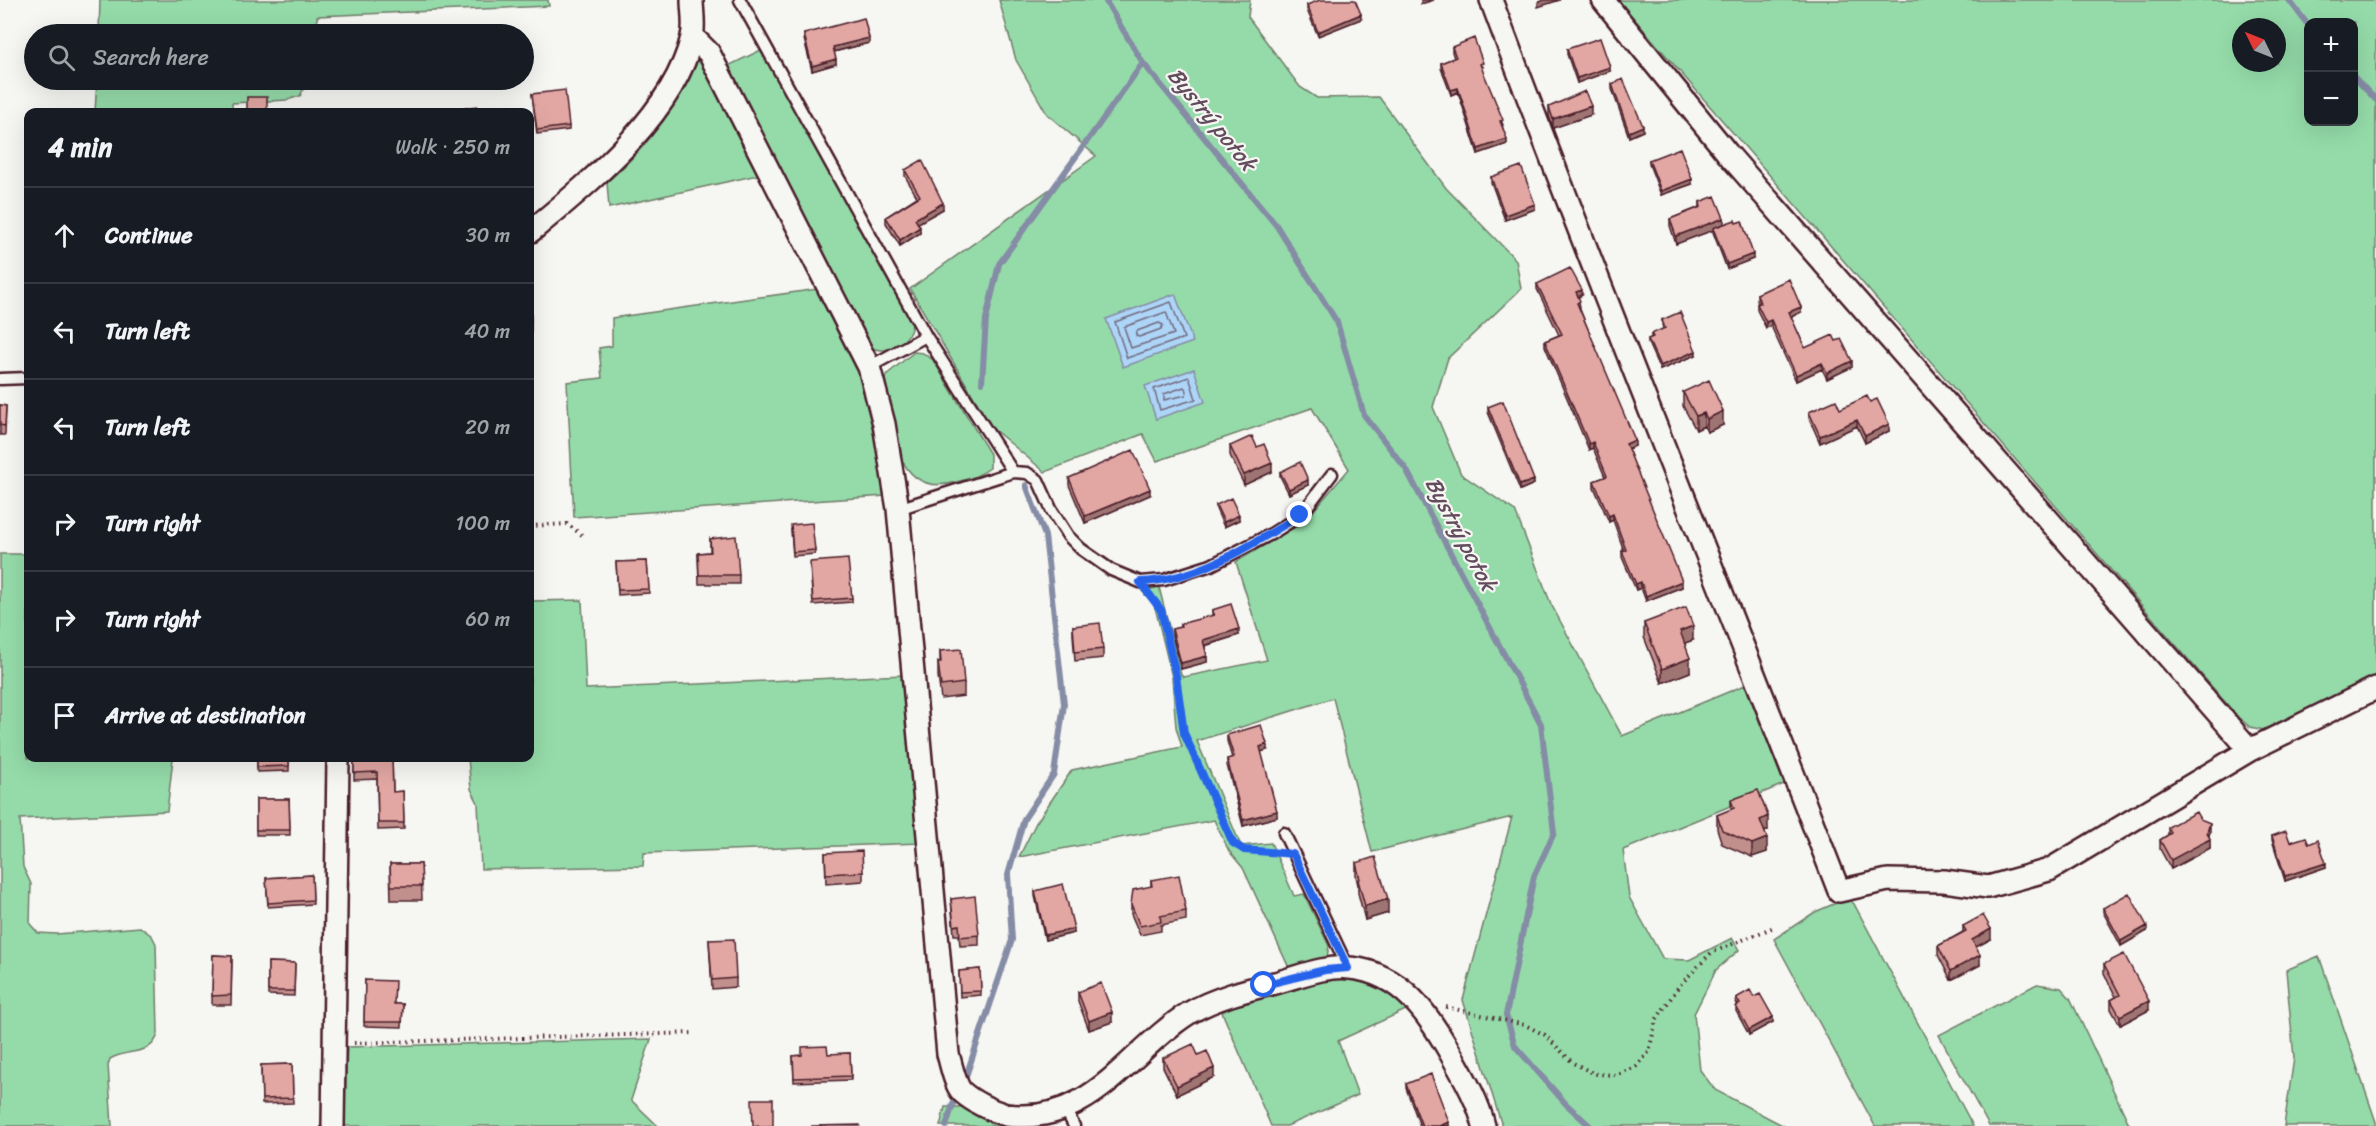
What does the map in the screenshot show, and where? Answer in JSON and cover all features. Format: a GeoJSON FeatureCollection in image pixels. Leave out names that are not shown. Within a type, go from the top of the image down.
{"type":"FeatureCollection","features":[{"type":"Feature","properties":{"kind":"street"},"geometry":{"type":"LineString","coordinates":[[534,229],[594,177],[644,125],[664,100],[693,36],[692,0]]}},
{"type":"Feature","properties":{"kind":"street"},"geometry":{"type":"LineString","coordinates":[[1491,0],[1582,243],[1720,584],[1839,891],[1888,880],[1944,881],[1988,887],[2049,870],[2250,750],[2376,688]]}},
{"type":"Feature","properties":{"kind":"street"},"geometry":{"type":"LineString","coordinates":[[1603,0],[1744,172],[2250,750]]}},
{"type":"Feature","properties":{"kind":"street"},"geometry":{"type":"LineString","coordinates":[[693,36],[709,53],[868,367],[884,424],[898,509],[948,1054],[961,1091],[996,1112],[1024,1121],[1071,1120],[1101,1095],[1171,1026],[1209,1002],[1325,970],[1348,968],[1370,972],[1393,983],[1413,999],[1428,1016],[1466,1079],[1479,1107],[1484,1126]]}},
{"type":"Feature","properties":{"kind":"street"},"geometry":{"type":"LineString","coordinates":[[333,1126],[336,1043],[338,762]]}},
{"type":"Feature","properties":{"kind":"lane"},"geometry":{"type":"LineString","coordinates":[[740,0],[926,336],[1013,472]]}},
{"type":"Feature","properties":{"kind":"lane"},"geometry":{"type":"LineString","coordinates":[[868,367],[926,336]]}},
{"type":"Feature","properties":{"kind":"lane"},"geometry":{"type":"LineString","coordinates":[[0,379],[24,378]]}},
{"type":"Feature","properties":{"kind":"lane"},"geometry":{"type":"LineString","coordinates":[[898,509],[1013,472],[1027,473],[1038,480],[1052,511],[1068,536],[1081,549],[1111,570],[1140,582],[1164,580],[1211,565],[1271,534],[1300,515],[1332,474]]}},
{"type":"Feature","properties":{"kind":"lane"},"geometry":{"type":"LineString","coordinates":[[1284,833],[1348,968]]}},
{"type":"Feature","properties":{"kind":"path"},"geometry":{"type":"LineString","coordinates":[[534,526],[567,524],[582,535]]}},
{"type":"Feature","properties":{"kind":"path"},"geometry":{"type":"LineString","coordinates":[[1140,582],[1161,610],[1176,676],[1184,733],[1233,843],[1244,850],[1293,854]]}},
{"type":"Feature","properties":{"kind":"path"},"geometry":{"type":"LineString","coordinates":[[1413,999],[1490,1019],[1525,1025],[1545,1035],[1573,1062],[1595,1074],[1616,1075],[1636,1067],[1649,1052],[1656,1020],[1679,986],[1710,953],[1774,927]]}},
{"type":"Feature","properties":{"kind":"path"},"geometry":{"type":"LineString","coordinates":[[336,1043],[695,1033]]}},
{"type":"Feature","properties":{"kind":"green space"},"geometry":{"type":"Polygon","coordinates":[[[100,0],[548,0],[549,6],[317,16],[317,24],[99,24],[100,0]]]}},
{"type":"Feature","properties":{"kind":"green space"},"geometry":{"type":"Polygon","coordinates":[[[999,0],[1250,0],[1248,17],[1300,87],[1317,98],[1379,97],[1446,188],[1516,260],[1521,289],[1448,358],[1433,407],[1461,474],[1515,511],[1551,604],[1622,736],[1745,685],[1784,784],[1623,850],[1629,897],[1663,959],[1689,960],[1732,938],[1739,950],[1716,970],[1694,1014],[1700,1070],[1715,1090],[1784,1126],[1502,1126],[1463,1000],[1512,817],[1372,852],[1333,698],[1197,741],[1241,846],[1271,843],[1294,896],[1304,894],[1329,946],[1327,957],[1290,970],[1243,868],[1229,851],[1214,820],[1019,857],[1036,823],[1072,770],[1182,747],[1176,727],[1172,677],[1154,603],[1142,591],[1159,587],[1181,675],[1184,677],[1267,660],[1236,562],[1304,522],[1349,469],[1312,408],[1157,461],[1143,434],[1045,472],[992,428],[910,289],[1096,156],[1047,114],[1016,60],[999,0]]]}},
{"type":"Feature","properties":{"kind":"green space"},"geometry":{"type":"Polygon","coordinates":[[[1618,0],[2376,0],[2376,676],[2264,730],[2250,727],[2239,718],[1618,0]]]}},
{"type":"Feature","properties":{"kind":"green space"},"geometry":{"type":"Polygon","coordinates":[[[763,49],[912,321],[908,335],[898,345],[883,350],[869,347],[726,67],[763,49]]]}},
{"type":"Feature","properties":{"kind":"green space"},"geometry":{"type":"Polygon","coordinates":[[[703,61],[762,174],[609,208],[607,182],[658,128],[677,97],[692,62],[703,61]]]}},
{"type":"Feature","properties":{"kind":"green space"},"geometry":{"type":"Polygon","coordinates":[[[96,90],[303,90],[300,96],[287,100],[232,103],[232,108],[95,108],[96,90]]]}},
{"type":"Feature","properties":{"kind":"green space"},"geometry":{"type":"Polygon","coordinates":[[[818,289],[858,369],[869,401],[886,496],[574,517],[567,382],[602,378],[599,348],[612,346],[612,318],[818,289]]]}},
{"type":"Feature","properties":{"kind":"green space"},"geometry":{"type":"Polygon","coordinates":[[[914,352],[923,353],[933,360],[990,454],[990,468],[982,473],[961,481],[935,485],[919,480],[907,468],[898,452],[889,413],[885,376],[914,352]]]}},
{"type":"Feature","properties":{"kind":"green space"},"geometry":{"type":"Polygon","coordinates":[[[0,554],[24,554],[24,762],[173,762],[167,811],[20,819],[23,867],[31,884],[30,924],[38,933],[57,934],[140,927],[152,936],[156,944],[158,1034],[150,1046],[110,1059],[108,1065],[112,1126],[0,1126],[0,554]]]}},
{"type":"Feature","properties":{"kind":"green space"},"geometry":{"type":"Polygon","coordinates":[[[582,600],[586,689],[904,675],[921,843],[644,853],[643,866],[481,869],[478,803],[471,789],[468,762],[534,762],[534,601],[582,600]]]}},
{"type":"Feature","properties":{"kind":"green space"},"geometry":{"type":"Polygon","coordinates":[[[1848,898],[1854,904],[1973,1126],[1875,1126],[1774,939],[1815,912],[1848,898]]]}},
{"type":"Feature","properties":{"kind":"green space"},"geometry":{"type":"Polygon","coordinates":[[[2319,956],[2376,1126],[2284,1126],[2294,1058],[2286,970],[2319,956]]]}},
{"type":"Feature","properties":{"kind":"green space"},"geometry":{"type":"Polygon","coordinates":[[[1327,976],[1371,985],[1410,1008],[1338,1041],[1358,1095],[1287,1126],[1271,1126],[1222,1012],[1250,998],[1327,976]]]}},
{"type":"Feature","properties":{"kind":"green space"},"geometry":{"type":"Polygon","coordinates":[[[2037,984],[2061,988],[2070,998],[2130,1126],[1989,1126],[1939,1035],[2037,984]]]}},
{"type":"Feature","properties":{"kind":"green space"},"geometry":{"type":"Polygon","coordinates":[[[651,1039],[631,1100],[658,1126],[344,1126],[347,1047],[651,1039]]]}},
{"type":"Feature","properties":{"kind":"green space"},"geometry":{"type":"Polygon","coordinates":[[[945,1107],[964,1107],[1014,1126],[940,1126],[945,1107]]]}},
{"type":"Feature","properties":{"kind":"water"},"geometry":{"type":"Polygon","coordinates":[[[1175,294],[1193,342],[1123,367],[1106,319],[1175,294]]]}},
{"type":"Feature","properties":{"kind":"water"},"geometry":{"type":"Polygon","coordinates":[[[1194,369],[1205,402],[1156,419],[1145,386],[1194,369]]]}},
{"type":"Feature","properties":{"kind":"building"},"geometry":{"type":"Polygon","coordinates":[[[1320,0],[1355,0],[1361,14],[1318,32],[1307,5],[1320,0]]]}},
{"type":"Feature","properties":{"kind":"building"},"geometry":{"type":"Polygon","coordinates":[[[864,18],[869,38],[833,47],[836,59],[812,66],[804,34],[864,18]]]}},
{"type":"Feature","properties":{"kind":"building"},"geometry":{"type":"Polygon","coordinates":[[[1474,38],[1483,63],[1480,64],[1503,120],[1500,121],[1507,139],[1478,149],[1458,88],[1451,90],[1441,63],[1456,57],[1452,47],[1474,38]]]}},
{"type":"Feature","properties":{"kind":"building"},"geometry":{"type":"Polygon","coordinates":[[[1600,38],[1610,67],[1577,78],[1567,49],[1600,38]]]}},
{"type":"Feature","properties":{"kind":"building"},"geometry":{"type":"Polygon","coordinates":[[[1623,79],[1643,126],[1629,132],[1612,84],[1623,79]]]}},
{"type":"Feature","properties":{"kind":"building"},"geometry":{"type":"Polygon","coordinates":[[[565,90],[569,126],[537,130],[532,94],[565,90]]]}},
{"type":"Feature","properties":{"kind":"building"},"geometry":{"type":"Polygon","coordinates":[[[1585,91],[1591,106],[1553,119],[1549,107],[1585,91]]]}},
{"type":"Feature","properties":{"kind":"building"},"geometry":{"type":"Polygon","coordinates":[[[247,97],[267,97],[267,108],[247,108],[247,97]]]}},
{"type":"Feature","properties":{"kind":"building"},"geometry":{"type":"Polygon","coordinates":[[[1680,148],[1692,179],[1661,191],[1649,160],[1680,148]]]}},
{"type":"Feature","properties":{"kind":"building"},"geometry":{"type":"Polygon","coordinates":[[[922,160],[943,203],[915,219],[920,227],[900,240],[886,217],[920,196],[905,170],[922,160]]]}},
{"type":"Feature","properties":{"kind":"building"},"geometry":{"type":"Polygon","coordinates":[[[1521,166],[1535,204],[1505,215],[1491,177],[1521,166]]]}},
{"type":"Feature","properties":{"kind":"building"},"geometry":{"type":"Polygon","coordinates":[[[1715,196],[1724,218],[1676,236],[1670,219],[1701,207],[1700,202],[1715,196]]]}},
{"type":"Feature","properties":{"kind":"building"},"geometry":{"type":"Polygon","coordinates":[[[1735,220],[1736,223],[1742,221],[1753,254],[1727,264],[1713,228],[1735,220]]]}},
{"type":"Feature","properties":{"kind":"building"},"geometry":{"type":"Polygon","coordinates":[[[1570,268],[1582,290],[1576,292],[1580,301],[1577,303],[1635,440],[1626,444],[1682,581],[1646,596],[1641,582],[1636,584],[1622,551],[1626,550],[1613,514],[1609,516],[1594,481],[1607,476],[1593,442],[1589,444],[1545,341],[1562,334],[1537,284],[1570,268]]]}},
{"type":"Feature","properties":{"kind":"building"},"geometry":{"type":"Polygon","coordinates":[[[1789,279],[1801,307],[1789,312],[1805,348],[1833,335],[1836,341],[1841,339],[1852,361],[1827,373],[1822,363],[1796,375],[1771,320],[1766,322],[1757,304],[1760,303],[1757,294],[1789,279]]]}},
{"type":"Feature","properties":{"kind":"building"},"geometry":{"type":"Polygon","coordinates":[[[1680,312],[1696,351],[1660,366],[1648,339],[1653,337],[1651,334],[1665,328],[1662,320],[1680,312]]]}},
{"type":"Feature","properties":{"kind":"building"},"geometry":{"type":"Polygon","coordinates":[[[1709,380],[1723,411],[1707,419],[1704,413],[1696,416],[1683,392],[1709,380]]]}},
{"type":"Feature","properties":{"kind":"building"},"geometry":{"type":"Polygon","coordinates":[[[1867,396],[1870,402],[1877,399],[1889,424],[1865,436],[1857,420],[1820,436],[1809,412],[1836,400],[1840,409],[1867,396]]]}},
{"type":"Feature","properties":{"kind":"building"},"geometry":{"type":"Polygon","coordinates":[[[1503,401],[1534,480],[1520,485],[1488,407],[1503,401]]]}},
{"type":"Feature","properties":{"kind":"building"},"geometry":{"type":"Polygon","coordinates":[[[0,405],[6,406],[5,426],[0,425],[0,405]]]}},
{"type":"Feature","properties":{"kind":"building"},"geometry":{"type":"Polygon","coordinates":[[[1252,436],[1257,447],[1264,444],[1272,463],[1244,475],[1230,446],[1252,436]]]}},
{"type":"Feature","properties":{"kind":"building"},"geometry":{"type":"Polygon","coordinates":[[[1133,450],[1150,489],[1085,516],[1069,478],[1133,450]]]}},
{"type":"Feature","properties":{"kind":"building"},"geometry":{"type":"Polygon","coordinates":[[[1300,462],[1308,480],[1289,489],[1280,472],[1300,462]]]}},
{"type":"Feature","properties":{"kind":"building"},"geometry":{"type":"Polygon","coordinates":[[[1231,498],[1239,515],[1224,522],[1216,505],[1231,498]]]}},
{"type":"Feature","properties":{"kind":"building"},"geometry":{"type":"Polygon","coordinates":[[[812,523],[815,550],[793,552],[791,525],[812,523]]]}},
{"type":"Feature","properties":{"kind":"building"},"geometry":{"type":"Polygon","coordinates":[[[736,536],[739,575],[699,575],[698,553],[711,552],[710,539],[736,536]]]}},
{"type":"Feature","properties":{"kind":"building"},"geometry":{"type":"Polygon","coordinates":[[[848,559],[852,598],[813,601],[810,562],[848,559]]]}},
{"type":"Feature","properties":{"kind":"building"},"geometry":{"type":"Polygon","coordinates":[[[647,561],[649,589],[618,590],[616,562],[647,561]]]}},
{"type":"Feature","properties":{"kind":"building"},"geometry":{"type":"Polygon","coordinates":[[[1231,604],[1239,629],[1203,640],[1207,656],[1181,663],[1172,629],[1181,627],[1180,624],[1214,615],[1212,610],[1231,604]]]}},
{"type":"Feature","properties":{"kind":"building"},"geometry":{"type":"Polygon","coordinates":[[[1686,607],[1693,626],[1680,631],[1690,658],[1662,669],[1644,623],[1686,607]]]}},
{"type":"Feature","properties":{"kind":"building"},"geometry":{"type":"Polygon","coordinates":[[[1100,623],[1103,649],[1075,652],[1073,626],[1100,623]]]}},
{"type":"Feature","properties":{"kind":"building"},"geometry":{"type":"Polygon","coordinates":[[[961,649],[964,683],[941,686],[938,662],[941,662],[940,651],[961,649]]]}},
{"type":"Feature","properties":{"kind":"building"},"geometry":{"type":"Polygon","coordinates":[[[1261,725],[1267,744],[1260,747],[1277,811],[1243,820],[1227,759],[1234,757],[1227,735],[1261,725]]]}},
{"type":"Feature","properties":{"kind":"building"},"geometry":{"type":"Polygon","coordinates":[[[257,762],[289,762],[289,766],[257,767],[257,762]]]}},
{"type":"Feature","properties":{"kind":"building"},"geometry":{"type":"Polygon","coordinates":[[[354,762],[392,762],[393,792],[403,791],[404,823],[378,823],[377,772],[354,773],[354,762]]]}},
{"type":"Feature","properties":{"kind":"building"},"geometry":{"type":"Polygon","coordinates":[[[1758,790],[1768,816],[1760,820],[1767,838],[1752,844],[1722,830],[1717,815],[1734,808],[1731,800],[1758,790]]]}},
{"type":"Feature","properties":{"kind":"building"},"geometry":{"type":"Polygon","coordinates":[[[256,799],[289,799],[290,830],[256,830],[256,799]]]}},
{"type":"Feature","properties":{"kind":"building"},"geometry":{"type":"Polygon","coordinates":[[[2196,812],[2200,819],[2210,823],[2207,832],[2210,839],[2171,860],[2160,840],[2171,833],[2168,827],[2196,812]]]}},
{"type":"Feature","properties":{"kind":"building"},"geometry":{"type":"Polygon","coordinates":[[[2286,831],[2290,842],[2306,837],[2309,844],[2318,840],[2326,863],[2285,876],[2272,836],[2286,831]]]}},
{"type":"Feature","properties":{"kind":"building"},"geometry":{"type":"Polygon","coordinates":[[[862,851],[863,872],[826,874],[825,853],[862,851]]]}},
{"type":"Feature","properties":{"kind":"building"},"geometry":{"type":"Polygon","coordinates":[[[1375,857],[1388,899],[1365,906],[1356,863],[1375,857]]]}},
{"type":"Feature","properties":{"kind":"building"},"geometry":{"type":"Polygon","coordinates":[[[390,864],[421,864],[422,886],[391,886],[390,864]]]}},
{"type":"Feature","properties":{"kind":"building"},"geometry":{"type":"Polygon","coordinates":[[[312,875],[313,900],[268,903],[266,878],[312,875]]]}},
{"type":"Feature","properties":{"kind":"building"},"geometry":{"type":"Polygon","coordinates":[[[1179,875],[1186,911],[1160,916],[1161,922],[1140,926],[1131,904],[1133,890],[1152,886],[1151,880],[1179,875]]]}},
{"type":"Feature","properties":{"kind":"building"},"geometry":{"type":"Polygon","coordinates":[[[1063,884],[1074,929],[1045,935],[1035,891],[1063,884]]]}},
{"type":"Feature","properties":{"kind":"building"},"geometry":{"type":"Polygon","coordinates":[[[2129,893],[2147,926],[2121,941],[2103,908],[2129,893]]]}},
{"type":"Feature","properties":{"kind":"building"},"geometry":{"type":"Polygon","coordinates":[[[975,896],[979,935],[960,937],[959,925],[954,926],[951,899],[975,896]]]}},
{"type":"Feature","properties":{"kind":"building"},"geometry":{"type":"Polygon","coordinates":[[[1983,915],[1991,929],[1972,940],[1980,955],[1951,971],[1938,946],[1966,931],[1963,926],[1983,915]]]}},
{"type":"Feature","properties":{"kind":"building"},"geometry":{"type":"Polygon","coordinates":[[[734,939],[736,978],[712,980],[709,940],[734,939]]]}},
{"type":"Feature","properties":{"kind":"building"},"geometry":{"type":"Polygon","coordinates":[[[2124,954],[2149,1001],[2120,1016],[2111,1000],[2120,995],[2104,964],[2124,954]]]}},
{"type":"Feature","properties":{"kind":"building"},"geometry":{"type":"Polygon","coordinates":[[[213,955],[232,956],[231,995],[212,996],[213,955]]]}},
{"type":"Feature","properties":{"kind":"building"},"geometry":{"type":"Polygon","coordinates":[[[268,962],[295,963],[294,991],[268,991],[268,962]]]}},
{"type":"Feature","properties":{"kind":"building"},"geometry":{"type":"Polygon","coordinates":[[[980,969],[981,991],[960,992],[959,971],[980,969]]]}},
{"type":"Feature","properties":{"kind":"building"},"geometry":{"type":"Polygon","coordinates":[[[365,980],[395,981],[394,1004],[403,1004],[402,1022],[364,1022],[365,980]]]}},
{"type":"Feature","properties":{"kind":"building"},"geometry":{"type":"Polygon","coordinates":[[[1101,983],[1112,1012],[1089,1021],[1078,992],[1101,983]]]}},
{"type":"Feature","properties":{"kind":"building"},"geometry":{"type":"Polygon","coordinates":[[[1750,990],[1754,997],[1760,994],[1773,1017],[1749,1030],[1736,1006],[1740,1004],[1736,998],[1750,990]]]}},
{"type":"Feature","properties":{"kind":"building"},"geometry":{"type":"Polygon","coordinates":[[[1193,1044],[1198,1055],[1207,1051],[1214,1068],[1177,1086],[1163,1058],[1193,1044]]]}},
{"type":"Feature","properties":{"kind":"building"},"geometry":{"type":"Polygon","coordinates":[[[827,1046],[828,1054],[850,1053],[851,1076],[794,1078],[793,1056],[802,1055],[802,1047],[827,1046]]]}},
{"type":"Feature","properties":{"kind":"building"},"geometry":{"type":"Polygon","coordinates":[[[292,1064],[293,1098],[262,1099],[261,1065],[292,1064]]]}},
{"type":"Feature","properties":{"kind":"building"},"geometry":{"type":"Polygon","coordinates":[[[1431,1074],[1449,1122],[1439,1126],[1422,1126],[1406,1084],[1431,1074]]]}},
{"type":"Feature","properties":{"kind":"building"},"geometry":{"type":"Polygon","coordinates":[[[752,1099],[773,1099],[773,1126],[753,1126],[752,1099]]]}},
{"type":"Feature","properties":{"kind":"building"},"geometry":{"type":"Polygon","coordinates":[[[860,1125],[860,1126],[811,1126],[860,1125]]]}},
{"type":"Feature","properties":{"kind":"waterway","name":"Bystrý potok"},"geometry":{"type":"LineString","coordinates":[[1105,0],[1143,63],[1276,225],[1337,322],[1364,415],[1406,469],[1541,724],[1554,833],[1534,876],[1506,1015],[1515,1046],[1566,1104],[1590,1126]]}},
{"type":"Feature","properties":{"kind":"waterway"},"geometry":{"type":"LineString","coordinates":[[2289,0],[2304,20]]}},
{"type":"Feature","properties":{"kind":"waterway"},"geometry":{"type":"LineString","coordinates":[[982,383],[986,319],[999,264],[1143,63]]}},
{"type":"Feature","properties":{"kind":"waterway"},"geometry":{"type":"LineString","coordinates":[[2358,81],[2376,100]]}},
{"type":"Feature","properties":{"kind":"waterway"},"geometry":{"type":"LineString","coordinates":[[964,1082],[1012,940],[1008,875],[1024,819],[1054,774],[1064,704],[1045,536],[1026,485]]}},
{"type":"Feature","properties":{"kind":"waterway"},"geometry":{"type":"LineString","coordinates":[[946,1126],[953,1104]]}},
{"type":"Feature","properties":{"kind":"route"},"geometry":{"type":"LineString","coordinates":[[1264,985],[1325,970],[1348,968],[1293,854],[1244,850],[1233,843],[1184,733],[1176,676],[1161,610],[1140,582],[1164,580],[1211,565],[1271,534],[1300,515]]}}]}
